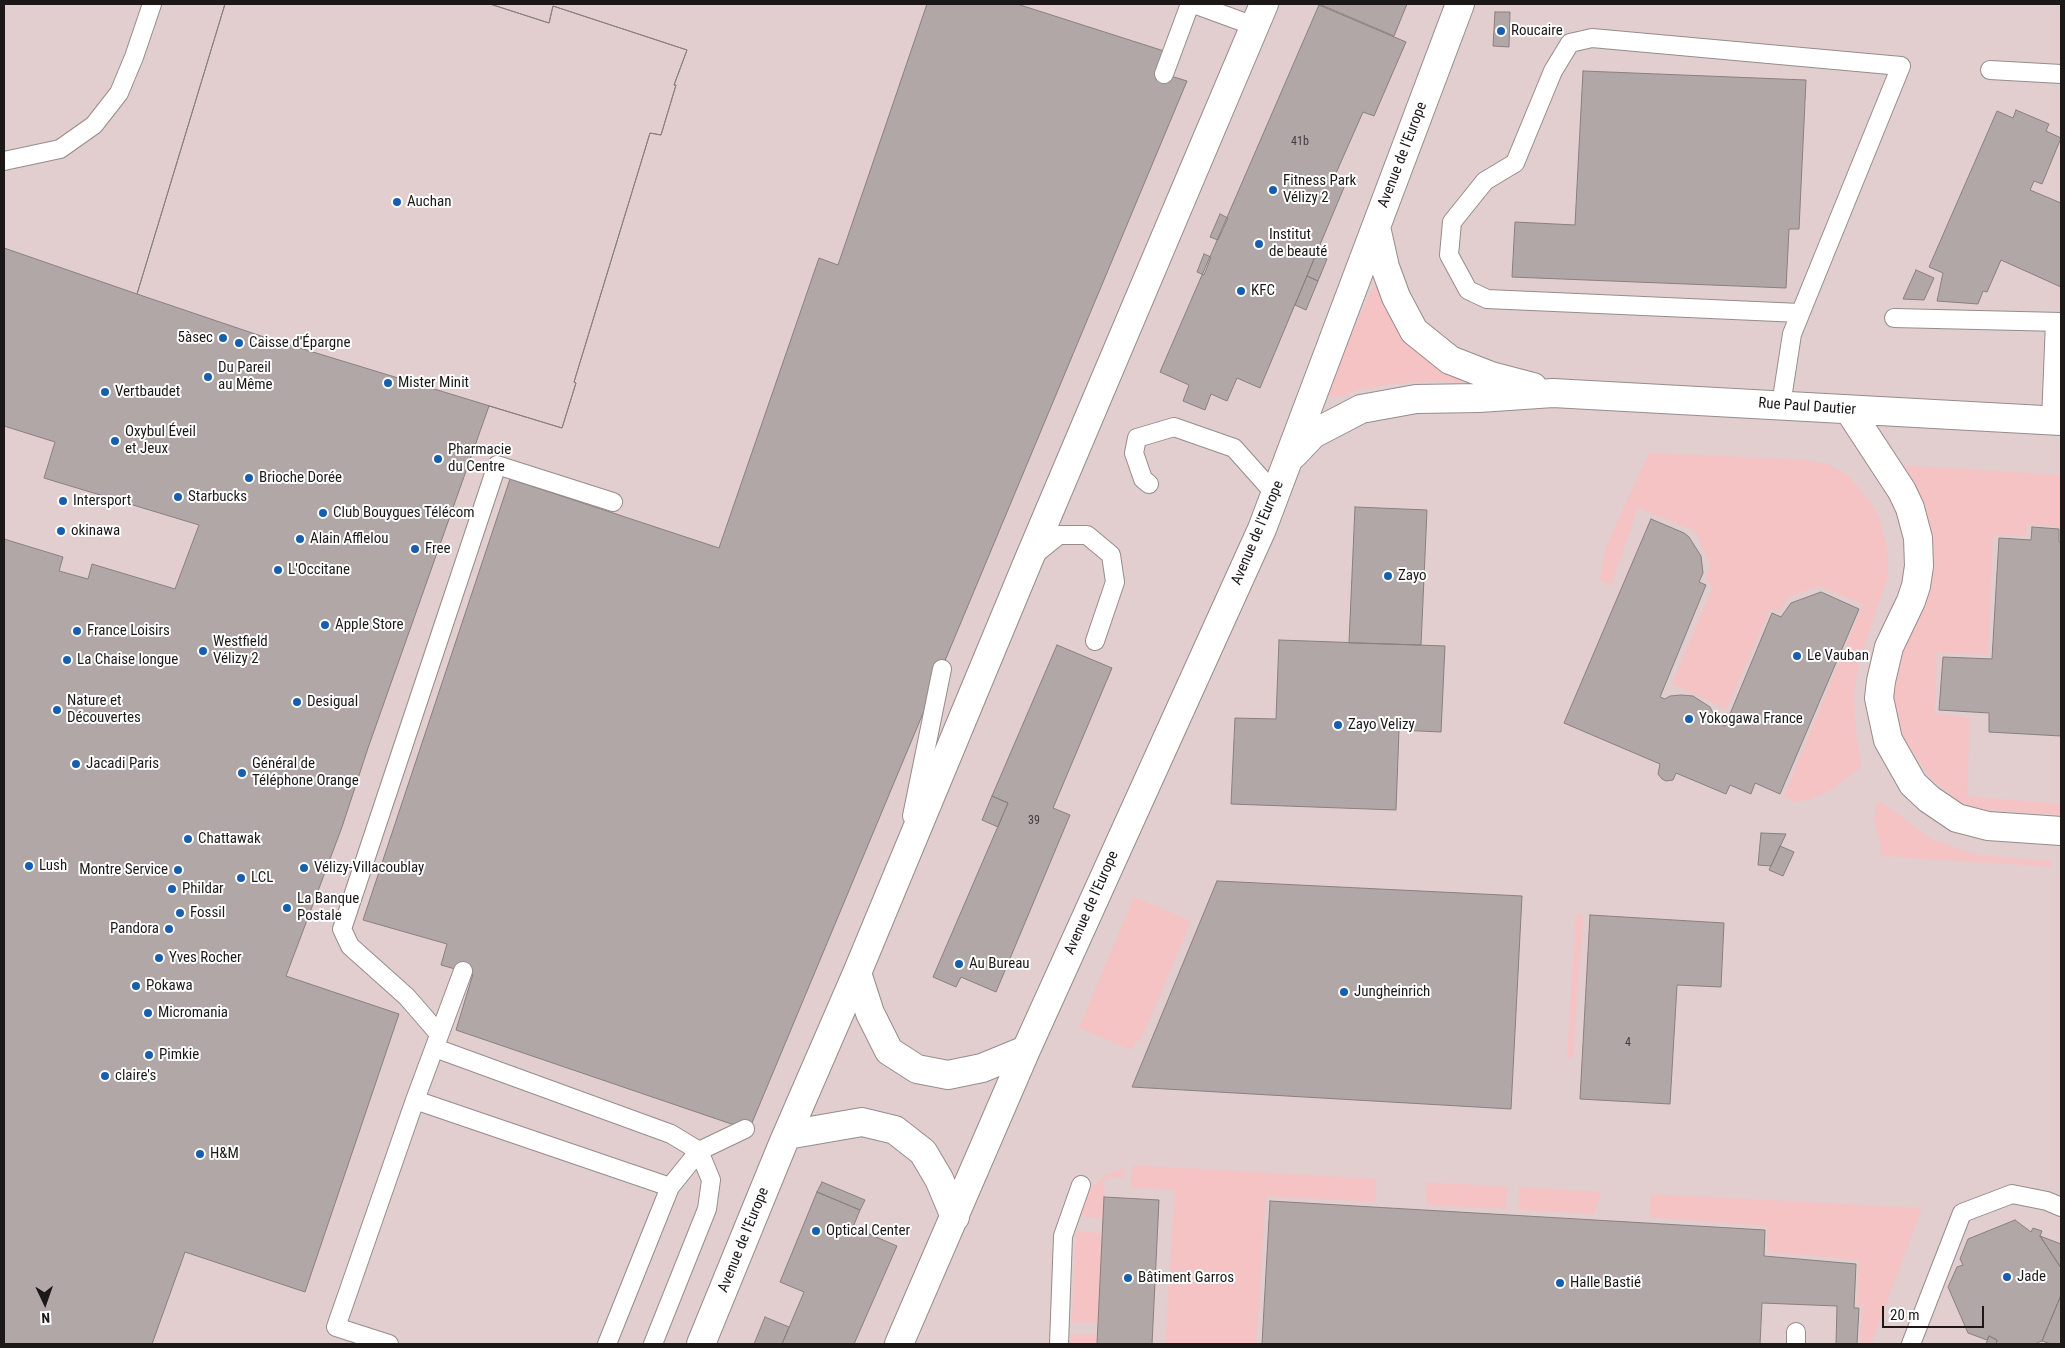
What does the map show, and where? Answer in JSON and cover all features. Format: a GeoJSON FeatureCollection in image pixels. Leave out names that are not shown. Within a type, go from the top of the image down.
{"type":"FeatureCollection","features":[{"type":"Feature","properties":{"kind":"street","name":"Avenue de l'Europe"},"geometry":{"type":"LineString","coordinates":[[899,1344],[1026,1050],[1258,538],[1460,4]]}},
{"type":"Feature","properties":{"kind":"street","name":"Avenue de l'Europe"},"geometry":{"type":"LineString","coordinates":[[702,1344],[787,1135],[857,973],[1029,559],[1259,15]]}},
{"type":"Feature","properties":{"kind":"street","name":"Rue Paul Dautier"},"geometry":{"type":"LineString","coordinates":[[1376,227],[1384,267],[1396,297],[1414,331],[1450,360],[1491,376],[1553,393]]}},
{"type":"Feature","properties":{"kind":"street","name":"Rue Paul Dautier"},"geometry":{"type":"LineString","coordinates":[[1288,460],[1313,434],[1361,409],[1416,399],[1479,398],[1553,393],[2056,421]]}},
{"type":"Feature","properties":{"kind":"street"},"geometry":{"type":"LineString","coordinates":[[1849,410],[1902,491],[1910,508],[1918,538],[1919,566],[1916,586],[1889,647],[1881,681],[1879,698],[1881,714],[1892,749],[1913,784],[1929,799],[1957,818],[1988,826],[2061,831]]}},
{"type":"Feature","properties":{"kind":"street"},"geometry":{"type":"LineString","coordinates":[[857,973],[870,1013],[889,1051],[917,1069],[948,1075],[982,1068],[1026,1050]]}},
{"type":"Feature","properties":{"kind":"street"},"geometry":{"type":"LineString","coordinates":[[787,1135],[862,1122],[895,1130],[923,1152],[939,1179],[955,1217]]}},
{"type":"Feature","properties":{"kind":"lane"},"geometry":{"type":"LineString","coordinates":[[4,161],[60,149],[94,125],[119,93],[134,57],[152,4]]}},
{"type":"Feature","properties":{"kind":"lane"},"geometry":{"type":"LineString","coordinates":[[1164,74],[1190,4]]}},
{"type":"Feature","properties":{"kind":"lane"},"geometry":{"type":"LineString","coordinates":[[1206,5],[1259,15]]}},
{"type":"Feature","properties":{"kind":"lane"},"geometry":{"type":"LineString","coordinates":[[1781,405],[1792,334],[1901,66],[1592,38],[1570,44],[1553,70],[1515,163],[1485,182],[1452,222],[1449,255],[1468,290],[1487,299],[1800,313]]}},
{"type":"Feature","properties":{"kind":"lane"},"geometry":{"type":"LineString","coordinates":[[1990,70],[2061,74]]}},
{"type":"Feature","properties":{"kind":"lane"},"geometry":{"type":"LineString","coordinates":[[1894,318],[2058,322],[2056,421]]}},
{"type":"Feature","properties":{"kind":"lane"},"geometry":{"type":"LineString","coordinates":[[1149,484],[1143,479],[1134,453],[1137,438],[1174,427],[1234,448],[1275,494]]}},
{"type":"Feature","properties":{"kind":"lane"},"geometry":{"type":"LineString","coordinates":[[613,502],[497,465],[342,929],[350,946],[407,997],[437,1041],[671,1134],[699,1151],[711,1180],[707,1209],[653,1344]]}},
{"type":"Feature","properties":{"kind":"lane"},"geometry":{"type":"LineString","coordinates":[[1029,559],[1059,535],[1087,536],[1111,555],[1115,582],[1095,641]]}},
{"type":"Feature","properties":{"kind":"lane"},"geometry":{"type":"LineString","coordinates":[[902,864],[942,669]]}},
{"type":"Feature","properties":{"kind":"lane"},"geometry":{"type":"LineString","coordinates":[[389,1344],[336,1327],[415,1100],[463,971]]}},
{"type":"Feature","properties":{"kind":"lane"},"geometry":{"type":"LineString","coordinates":[[415,1100],[670,1187]]}},
{"type":"Feature","properties":{"kind":"lane"},"geometry":{"type":"LineString","coordinates":[[607,1344],[670,1187],[699,1151],[744,1129]]}},
{"type":"Feature","properties":{"kind":"lane"},"geometry":{"type":"LineString","coordinates":[[1059,1344],[1063,1236],[1081,1185]]}},
{"type":"Feature","properties":{"kind":"lane"},"geometry":{"type":"LineString","coordinates":[[1911,1344],[1962,1213],[2012,1194],[2046,1201],[2061,1207]]}},
{"type":"Feature","properties":{"kind":"shaded area"},"geometry":{"type":"Polygon","coordinates":[[[4,4],[2061,4],[2061,1344],[4,1344],[4,4]]]}},
{"type":"Feature","properties":{"kind":"shaded area"},"geometry":{"type":"Polygon","coordinates":[[[1374,286],[1381,286],[1486,383],[1439,381],[1392,384],[1360,389],[1340,397],[1326,396],[1328,382],[1374,286]]]}},
{"type":"Feature","properties":{"kind":"shaded area"},"geometry":{"type":"Polygon","coordinates":[[[1649,453],[1808,460],[1830,465],[1849,476],[1873,506],[1879,518],[1887,547],[1888,577],[1859,663],[1854,695],[1861,767],[1831,790],[1808,800],[1795,802],[1784,796],[1863,604],[1819,586],[1788,597],[1779,611],[1770,609],[1727,709],[1672,684],[1713,586],[1706,579],[1710,564],[1695,531],[1638,508],[1611,586],[1600,580],[1605,549],[1649,453]]]}},
{"type":"Feature","properties":{"kind":"shaded area"},"geometry":{"type":"Polygon","coordinates":[[[1901,465],[2061,475],[2061,527],[2028,524],[2026,536],[1993,535],[1988,655],[1937,652],[1935,713],[1970,718],[1967,796],[2061,804],[2061,815],[1983,809],[1961,803],[1932,780],[1903,739],[1893,715],[1891,696],[1894,672],[1931,578],[1933,549],[1931,529],[1924,503],[1901,465]]]}},
{"type":"Feature","properties":{"kind":"shaded area"},"geometry":{"type":"Polygon","coordinates":[[[1880,801],[1930,838],[1948,845],[1978,855],[2052,861],[2052,867],[1881,856],[1880,840],[1874,820],[1876,806],[1880,801]]]}},
{"type":"Feature","properties":{"kind":"shaded area"},"geometry":{"type":"Polygon","coordinates":[[[1134,897],[1191,921],[1140,1042],[1136,1041],[1132,1050],[1079,1028],[1134,897]]]}},
{"type":"Feature","properties":{"kind":"shaded area"},"geometry":{"type":"Polygon","coordinates":[[[1576,915],[1583,915],[1573,1058],[1567,1058],[1576,915]]]}},
{"type":"Feature","properties":{"kind":"shaded area"},"geometry":{"type":"Polygon","coordinates":[[[1133,1165],[1376,1179],[1375,1202],[1266,1196],[1256,1344],[1165,1344],[1175,1190],[1130,1187],[1133,1165]]]}},
{"type":"Feature","properties":{"kind":"shaded area"},"geometry":{"type":"Polygon","coordinates":[[[1125,1168],[1124,1178],[1107,1177],[1102,1183],[1105,1189],[1103,1218],[1078,1216],[1091,1188],[1107,1174],[1125,1168]]]}},
{"type":"Feature","properties":{"kind":"shaded area"},"geometry":{"type":"Polygon","coordinates":[[[1426,1182],[1508,1187],[1506,1209],[1427,1205],[1426,1182]]]}},
{"type":"Feature","properties":{"kind":"shaded area"},"geometry":{"type":"Polygon","coordinates":[[[1519,1187],[1601,1192],[1594,1214],[1519,1210],[1519,1187]]]}},
{"type":"Feature","properties":{"kind":"shaded area"},"geometry":{"type":"Polygon","coordinates":[[[1651,1194],[1922,1208],[1871,1344],[1860,1344],[1862,1306],[1857,1306],[1859,1260],[1768,1252],[1767,1226],[1650,1217],[1651,1194]]]}},
{"type":"Feature","properties":{"kind":"shaded area"},"geometry":{"type":"Polygon","coordinates":[[[1076,1231],[1102,1233],[1098,1323],[1072,1322],[1076,1231]]]}},
{"type":"Feature","properties":{"kind":"shaded area"},"geometry":{"type":"Polygon","coordinates":[[[1071,1334],[1097,1335],[1097,1344],[1070,1344],[1071,1334]]]}},
{"type":"Feature","properties":{"kind":"building","name":"Auchan"},"geometry":{"type":"Polygon","coordinates":[[[225,4],[490,4],[549,23],[553,6],[687,50],[674,85],[676,85],[661,135],[650,133],[574,382],[576,383],[562,428],[267,338],[137,294],[225,4]]]}},
{"type":"Feature","properties":{"kind":"building","name":"Westfield Vélizy 2"},"geometry":{"type":"Polygon","coordinates":[[[225,4],[490,4],[549,23],[553,6],[687,50],[674,85],[676,85],[661,135],[650,133],[574,382],[576,383],[562,428],[489,406],[342,827],[286,976],[399,1014],[305,1292],[185,1252],[152,1344],[4,1344],[4,248],[137,294],[225,4]]]}},
{"type":"Feature","properties":{"kind":"building"},"geometry":{"type":"Polygon","coordinates":[[[927,4],[1017,4],[1164,51],[1164,74],[1187,81],[749,1130],[456,1030],[473,974],[441,965],[447,944],[363,920],[510,479],[719,548],[819,258],[838,265],[927,4]]]}},
{"type":"Feature","properties":{"kind":"building"},"geometry":{"type":"Polygon","coordinates":[[[1319,4],[1407,4],[1394,36],[1319,4]]]}},
{"type":"Feature","properties":{"kind":"building"},"geometry":{"type":"Polygon","coordinates":[[[1319,5],[1406,42],[1374,116],[1363,112],[1333,180],[1345,185],[1260,388],[1237,378],[1227,401],[1211,394],[1205,410],[1183,401],[1189,385],[1160,372],[1319,5]]]}},
{"type":"Feature","properties":{"kind":"building","name":"Roucaire"},"geometry":{"type":"Polygon","coordinates":[[[1495,12],[1510,12],[1509,47],[1493,46],[1495,12]]]}},
{"type":"Feature","properties":{"kind":"building"},"geometry":{"type":"Polygon","coordinates":[[[1583,71],[1806,80],[1799,229],[1789,229],[1786,288],[1512,277],[1515,222],[1575,225],[1583,71]]]}},
{"type":"Feature","properties":{"kind":"building"},"geometry":{"type":"Polygon","coordinates":[[[2016,110],[2049,124],[2046,131],[2061,138],[2042,184],[2034,181],[2030,190],[2061,203],[2061,287],[2001,260],[1987,292],[1983,291],[1978,304],[1937,301],[1943,273],[1929,267],[1997,111],[2013,118],[2016,110]]]}},
{"type":"Feature","properties":{"kind":"building"},"geometry":{"type":"Polygon","coordinates":[[[1220,214],[1228,218],[1218,240],[1210,237],[1220,214]]]}},
{"type":"Feature","properties":{"kind":"building"},"geometry":{"type":"Polygon","coordinates":[[[1204,254],[1211,257],[1204,275],[1197,272],[1204,254]]]}},
{"type":"Feature","properties":{"kind":"building"},"geometry":{"type":"Polygon","coordinates":[[[1316,254],[1327,259],[1318,281],[1307,276],[1316,254]]]}},
{"type":"Feature","properties":{"kind":"building"},"geometry":{"type":"Polygon","coordinates":[[[1916,270],[1934,278],[1924,300],[1903,299],[1916,270]]]}},
{"type":"Feature","properties":{"kind":"building"},"geometry":{"type":"Polygon","coordinates":[[[1307,276],[1318,281],[1306,310],[1295,305],[1307,276]]]}},
{"type":"Feature","properties":{"kind":"building","name":"Intersport"},"geometry":{"type":"Polygon","coordinates":[[[4,426],[55,442],[44,478],[199,525],[175,589],[92,564],[88,579],[59,571],[63,557],[4,539],[4,426]]]}},
{"type":"Feature","properties":{"kind":"building","name":"Zayo"},"geometry":{"type":"Polygon","coordinates":[[[1355,507],[1427,510],[1421,645],[1349,643],[1355,507]]]}},
{"type":"Feature","properties":{"kind":"building","name":"Le Vauban"},"geometry":{"type":"Polygon","coordinates":[[[1651,519],[1689,537],[1701,556],[1703,573],[1699,582],[1706,585],[1660,697],[1665,699],[1670,696],[1693,696],[1710,707],[1718,723],[1725,726],[1772,613],[1781,617],[1791,603],[1821,592],[1859,609],[1780,794],[1755,783],[1751,794],[1730,785],[1726,794],[1676,773],[1673,780],[1666,781],[1658,774],[1660,764],[1564,723],[1651,519]]]}},
{"type":"Feature","properties":{"kind":"building"},"geometry":{"type":"Polygon","coordinates":[[[2032,527],[2059,529],[2059,542],[2061,542],[2061,736],[1989,732],[1989,713],[1939,710],[1943,657],[1992,659],[1999,538],[2031,540],[2032,527]]]}},
{"type":"Feature","properties":{"kind":"building","name":"Zayo Velizy"},"geometry":{"type":"Polygon","coordinates":[[[1279,640],[1445,646],[1441,732],[1399,730],[1396,810],[1231,804],[1235,718],[1276,719],[1279,640]]]}},
{"type":"Feature","properties":{"kind":"building"},"geometry":{"type":"Polygon","coordinates":[[[1057,645],[1112,668],[1053,808],[1070,815],[996,992],[961,977],[956,987],[933,977],[1008,803],[992,796],[1057,645]]]}},
{"type":"Feature","properties":{"kind":"building"},"geometry":{"type":"Polygon","coordinates":[[[992,796],[1008,803],[998,827],[982,820],[992,796]]]}},
{"type":"Feature","properties":{"kind":"building"},"geometry":{"type":"Polygon","coordinates":[[[1761,833],[1786,834],[1771,866],[1758,865],[1761,833]]]}},
{"type":"Feature","properties":{"kind":"building"},"geometry":{"type":"Polygon","coordinates":[[[1780,846],[1794,852],[1783,876],[1769,870],[1780,846]]]}},
{"type":"Feature","properties":{"kind":"building","name":"Jungheinrich"},"geometry":{"type":"Polygon","coordinates":[[[1217,881],[1522,896],[1511,1109],[1132,1087],[1217,881]]]}},
{"type":"Feature","properties":{"kind":"building"},"geometry":{"type":"Polygon","coordinates":[[[1590,915],[1724,923],[1721,987],[1677,985],[1670,1104],[1580,1099],[1590,915]]]}},
{"type":"Feature","properties":{"kind":"building"},"geometry":{"type":"Polygon","coordinates":[[[822,1182],[865,1200],[860,1210],[817,1192],[822,1182]]]}},
{"type":"Feature","properties":{"kind":"building"},"geometry":{"type":"Polygon","coordinates":[[[817,1192],[860,1210],[853,1227],[897,1246],[854,1344],[782,1344],[804,1292],[780,1282],[817,1192]]]}},
{"type":"Feature","properties":{"kind":"building","name":"Bâtiment Garros"},"geometry":{"type":"Polygon","coordinates":[[[1104,1197],[1159,1200],[1152,1344],[1097,1344],[1104,1197]]]}},
{"type":"Feature","properties":{"kind":"building","name":"Halle Bastié"},"geometry":{"type":"Polygon","coordinates":[[[1270,1201],[1765,1230],[1764,1256],[1856,1264],[1854,1308],[1859,1308],[1857,1344],[1836,1344],[1837,1306],[1762,1303],[1760,1344],[1262,1344],[1270,1201]]]}},
{"type":"Feature","properties":{"kind":"building","name":"Jade"},"geometry":{"type":"Polygon","coordinates":[[[2015,1220],[2031,1232],[2033,1228],[2042,1231],[2040,1236],[2061,1268],[2061,1295],[2042,1341],[2034,1344],[1996,1344],[1997,1340],[1989,1336],[1987,1340],[1968,1333],[1948,1287],[1957,1267],[1963,1265],[1960,1259],[1968,1239],[2015,1220]]]}},
{"type":"Feature","properties":{"kind":"building"},"geometry":{"type":"Polygon","coordinates":[[[2040,1236],[2061,1244],[2061,1268],[2040,1236]]]}},
{"type":"Feature","properties":{"kind":"building"},"geometry":{"type":"Polygon","coordinates":[[[2061,1295],[2061,1344],[2051,1344],[2042,1341],[2061,1295]]]}},
{"type":"Feature","properties":{"kind":"building"},"geometry":{"type":"Polygon","coordinates":[[[765,1317],[789,1327],[782,1344],[754,1344],[765,1317]]]}},
{"type":"Feature","properties":{"kind":"building"},"geometry":{"type":"Polygon","coordinates":[[[1989,1336],[1997,1340],[1996,1344],[1986,1344],[1989,1336]]]}},
{"type":"Feature","properties":{"kind":"place","name":"Roucaire"},"geometry":{"type":"Point","coordinates":[1501,31]}},
{"type":"Feature","properties":{"kind":"place","name":"Fitness Park Vélizy 2"},"geometry":{"type":"Point","coordinates":[1273,190]}},
{"type":"Feature","properties":{"kind":"place","name":"Auchan"},"geometry":{"type":"Point","coordinates":[397,202]}},
{"type":"Feature","properties":{"kind":"place","name":"Institut de beauté"},"geometry":{"type":"Point","coordinates":[1259,244]}},
{"type":"Feature","properties":{"kind":"place","name":"KFC"},"geometry":{"type":"Point","coordinates":[1241,291]}},
{"type":"Feature","properties":{"kind":"place","name":"5àsec"},"geometry":{"type":"Point","coordinates":[223,338]}},
{"type":"Feature","properties":{"kind":"place","name":"Caisse d'Épargne"},"geometry":{"type":"Point","coordinates":[239,343]}},
{"type":"Feature","properties":{"kind":"place","name":"Du Pareil au Même"},"geometry":{"type":"Point","coordinates":[208,377]}},
{"type":"Feature","properties":{"kind":"place","name":"Mister Minit"},"geometry":{"type":"Point","coordinates":[388,383]}},
{"type":"Feature","properties":{"kind":"place","name":"Vertbaudet"},"geometry":{"type":"Point","coordinates":[105,392]}},
{"type":"Feature","properties":{"kind":"place","name":"Oxybul Éveil et Jeux"},"geometry":{"type":"Point","coordinates":[115,441]}},
{"type":"Feature","properties":{"kind":"place","name":"Pharmacie du Centre"},"geometry":{"type":"Point","coordinates":[438,459]}},
{"type":"Feature","properties":{"kind":"place","name":"Brioche Dorée"},"geometry":{"type":"Point","coordinates":[249,478]}},
{"type":"Feature","properties":{"kind":"place","name":"Starbucks"},"geometry":{"type":"Point","coordinates":[178,497]}},
{"type":"Feature","properties":{"kind":"place","name":"Intersport"},"geometry":{"type":"Point","coordinates":[63,501]}},
{"type":"Feature","properties":{"kind":"place","name":"Club Bouygues Télécom"},"geometry":{"type":"Point","coordinates":[323,513]}},
{"type":"Feature","properties":{"kind":"place","name":"okinawa"},"geometry":{"type":"Point","coordinates":[61,531]}},
{"type":"Feature","properties":{"kind":"place","name":"Alain Afflelou"},"geometry":{"type":"Point","coordinates":[300,539]}},
{"type":"Feature","properties":{"kind":"place","name":"Free"},"geometry":{"type":"Point","coordinates":[415,549]}},
{"type":"Feature","properties":{"kind":"place","name":"L'Occitane"},"geometry":{"type":"Point","coordinates":[278,570]}},
{"type":"Feature","properties":{"kind":"place","name":"Zayo"},"geometry":{"type":"Point","coordinates":[1388,576]}},
{"type":"Feature","properties":{"kind":"place","name":"Apple Store"},"geometry":{"type":"Point","coordinates":[325,625]}},
{"type":"Feature","properties":{"kind":"place","name":"France Loisirs"},"geometry":{"type":"Point","coordinates":[77,631]}},
{"type":"Feature","properties":{"kind":"place","name":"Westfield Vélizy 2"},"geometry":{"type":"Point","coordinates":[203,651]}},
{"type":"Feature","properties":{"kind":"place","name":"Le Vauban"},"geometry":{"type":"Point","coordinates":[1797,656]}},
{"type":"Feature","properties":{"kind":"place","name":"La Chaise longue"},"geometry":{"type":"Point","coordinates":[67,660]}},
{"type":"Feature","properties":{"kind":"place","name":"Desigual"},"geometry":{"type":"Point","coordinates":[297,702]}},
{"type":"Feature","properties":{"kind":"place","name":"Nature et Découvertes"},"geometry":{"type":"Point","coordinates":[57,710]}},
{"type":"Feature","properties":{"kind":"place","name":"Yokogawa France"},"geometry":{"type":"Point","coordinates":[1689,719]}},
{"type":"Feature","properties":{"kind":"place","name":"Zayo Velizy"},"geometry":{"type":"Point","coordinates":[1338,725]}},
{"type":"Feature","properties":{"kind":"place","name":"Jacadi Paris"},"geometry":{"type":"Point","coordinates":[76,764]}},
{"type":"Feature","properties":{"kind":"place","name":"Général de Téléphone Orange"},"geometry":{"type":"Point","coordinates":[242,773]}},
{"type":"Feature","properties":{"kind":"place","name":"Chattawak"},"geometry":{"type":"Point","coordinates":[188,839]}},
{"type":"Feature","properties":{"kind":"place","name":"Lush"},"geometry":{"type":"Point","coordinates":[29,866]}},
{"type":"Feature","properties":{"kind":"place","name":"Vélizy-Villacoublay"},"geometry":{"type":"Point","coordinates":[304,868]}},
{"type":"Feature","properties":{"kind":"place","name":"Montre Service"},"geometry":{"type":"Point","coordinates":[178,870]}},
{"type":"Feature","properties":{"kind":"place","name":"LCL"},"geometry":{"type":"Point","coordinates":[241,878]}},
{"type":"Feature","properties":{"kind":"place","name":"Phildar"},"geometry":{"type":"Point","coordinates":[172,889]}},
{"type":"Feature","properties":{"kind":"place","name":"La Banque Postale"},"geometry":{"type":"Point","coordinates":[287,908]}},
{"type":"Feature","properties":{"kind":"place","name":"Fossil"},"geometry":{"type":"Point","coordinates":[180,913]}},
{"type":"Feature","properties":{"kind":"place","name":"Pandora"},"geometry":{"type":"Point","coordinates":[169,929]}},
{"type":"Feature","properties":{"kind":"place","name":"Yves Rocher"},"geometry":{"type":"Point","coordinates":[159,958]}},
{"type":"Feature","properties":{"kind":"place","name":"Au Bureau"},"geometry":{"type":"Point","coordinates":[959,964]}},
{"type":"Feature","properties":{"kind":"place","name":"Pokawa"},"geometry":{"type":"Point","coordinates":[136,986]}},
{"type":"Feature","properties":{"kind":"place","name":"Jungheinrich"},"geometry":{"type":"Point","coordinates":[1344,992]}},
{"type":"Feature","properties":{"kind":"place","name":"Micromania"},"geometry":{"type":"Point","coordinates":[148,1013]}},
{"type":"Feature","properties":{"kind":"place","name":"Pimkie"},"geometry":{"type":"Point","coordinates":[149,1055]}},
{"type":"Feature","properties":{"kind":"place","name":"claire's"},"geometry":{"type":"Point","coordinates":[105,1076]}},
{"type":"Feature","properties":{"kind":"place","name":"H&M"},"geometry":{"type":"Point","coordinates":[200,1154]}},
{"type":"Feature","properties":{"kind":"place","name":"Optical Center"},"geometry":{"type":"Point","coordinates":[816,1231]}},
{"type":"Feature","properties":{"kind":"place","name":"Jade"},"geometry":{"type":"Point","coordinates":[2007,1277]}},
{"type":"Feature","properties":{"kind":"place","name":"Bâtiment Garros"},"geometry":{"type":"Point","coordinates":[1128,1278]}},
{"type":"Feature","properties":{"kind":"place","name":"Halle Bastié"},"geometry":{"type":"Point","coordinates":[1560,1283]}}]}
